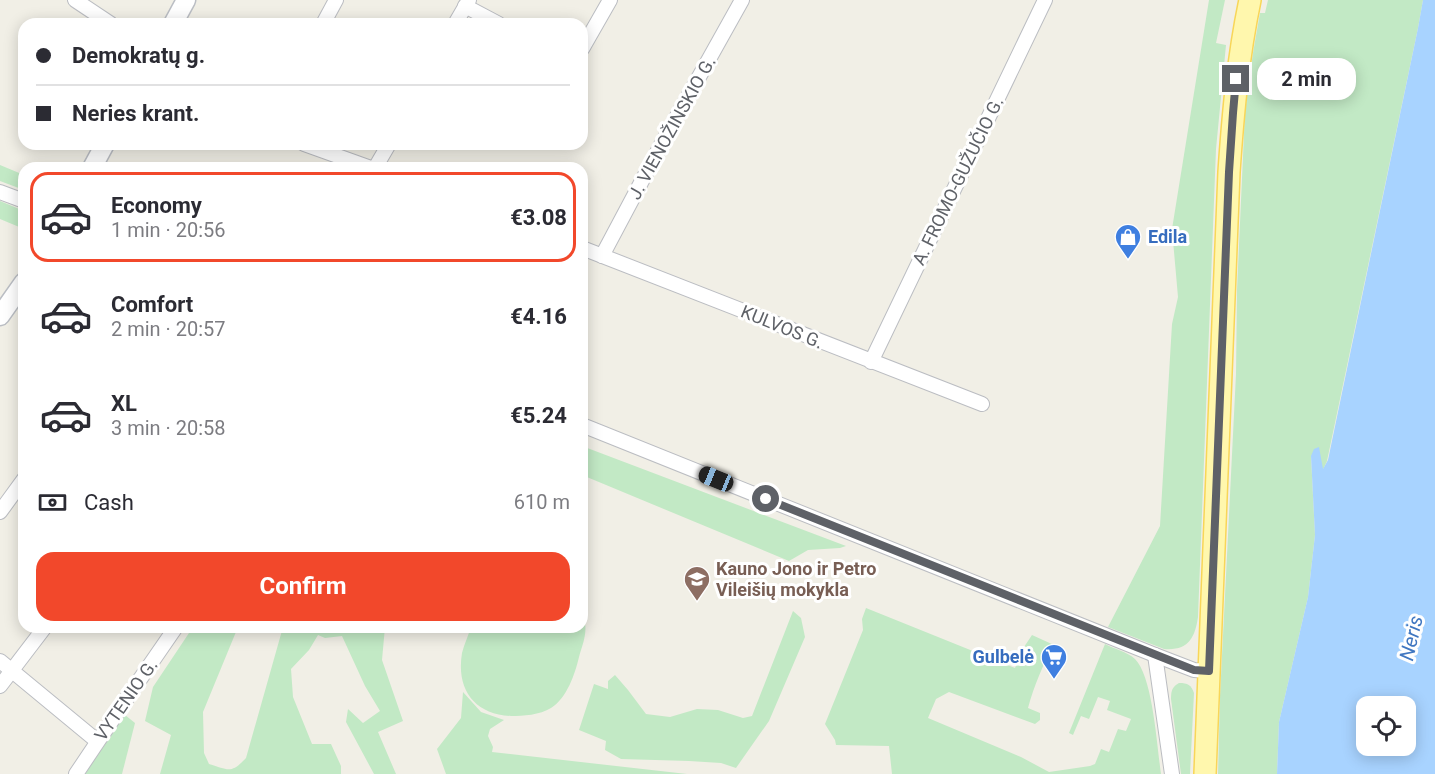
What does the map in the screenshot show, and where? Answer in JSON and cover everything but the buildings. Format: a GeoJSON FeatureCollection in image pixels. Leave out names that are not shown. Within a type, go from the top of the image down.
{"type":"FeatureCollection","features":[{"type":"Feature","properties":{"kind":"main road"},"geometry":{"type":"LineString","coordinates":[[176,18],[186,0]]}},
{"type":"Feature","properties":{"kind":"main road"},"geometry":{"type":"LineString","coordinates":[[1205,774],[1233,113],[1238,61],[1250,0]]}},
{"type":"Feature","properties":{"kind":"main road"},"geometry":{"type":"LineString","coordinates":[[0,315],[18,290]]}},
{"type":"Feature","properties":{"kind":"street"},"geometry":{"type":"LineString","coordinates":[[75,0],[102,18]]}},
{"type":"Feature","properties":{"kind":"street"},"geometry":{"type":"LineString","coordinates":[[326,18],[336,0]]}},
{"type":"Feature","properties":{"kind":"street"},"geometry":{"type":"LineString","coordinates":[[588,38],[610,0]]}},
{"type":"Feature","properties":{"kind":"street","name":"J. VIENOŽINSKIO G."},"geometry":{"type":"LineString","coordinates":[[602,256],[742,0]]}},
{"type":"Feature","properties":{"kind":"street","name":"A. FROMO-GUŽUČIO G."},"geometry":{"type":"LineString","coordinates":[[871,362],[1045,0]]}},
{"type":"Feature","properties":{"kind":"street"},"geometry":{"type":"LineString","coordinates":[[458,18],[467,3],[491,18]]}},
{"type":"Feature","properties":{"kind":"street"},"geometry":{"type":"LineString","coordinates":[[321,150],[356,162]]}},
{"type":"Feature","properties":{"kind":"street"},"geometry":{"type":"LineString","coordinates":[[0,192],[18,199]]}},
{"type":"Feature","properties":{"kind":"street","name":"KULVOS G."},"geometry":{"type":"LineString","coordinates":[[588,250],[982,404]]}},
{"type":"Feature","properties":{"kind":"street"},"geometry":{"type":"LineString","coordinates":[[588,427],[1155,655],[1194,670],[1209,671]]}},
{"type":"Feature","properties":{"kind":"street"},"geometry":{"type":"LineString","coordinates":[[0,512],[18,487]]}},
{"type":"Feature","properties":{"kind":"street"},"geometry":{"type":"LineString","coordinates":[[0,686],[40,633]]}},
{"type":"Feature","properties":{"kind":"street","name":"VYTENIO G."},"geometry":{"type":"LineString","coordinates":[[76,774],[172,633]]}},
{"type":"Feature","properties":{"kind":"street"},"geometry":{"type":"LineString","coordinates":[[1155,655],[1172,774]]}},
{"type":"Feature","properties":{"kind":"street"},"geometry":{"type":"LineString","coordinates":[[0,661],[97,741]]}},
{"type":"Feature","properties":{"kind":"green space"},"geometry":{"type":"Polygon","coordinates":[[[1209,0],[1225,0],[1216,43],[1226,45],[1216,149],[1198,617],[1195,631],[1189,642],[1179,648],[1164,649],[1108,627],[1160,526],[1172,324],[1178,297],[1172,229],[1209,0]]]}},
{"type":"Feature","properties":{"kind":"green space"},"geometry":{"type":"Polygon","coordinates":[[[1268,0],[1423,0],[1327,461],[1323,470],[1311,456],[1315,535],[1308,597],[1279,722],[1277,774],[1218,774],[1245,111],[1260,13],[1265,13],[1268,0]]]}},
{"type":"Feature","properties":{"kind":"green space"},"geometry":{"type":"Polygon","coordinates":[[[0,165],[18,172],[18,188],[0,181],[0,165]]]}},
{"type":"Feature","properties":{"kind":"green space"},"geometry":{"type":"Polygon","coordinates":[[[0,201],[18,208],[18,226],[0,219],[0,201]]]}},
{"type":"Feature","properties":{"kind":"green space"},"geometry":{"type":"Polygon","coordinates":[[[588,448],[846,546],[808,550],[789,561],[588,477],[588,448]]]}},
{"type":"Feature","properties":{"kind":"green space"},"geometry":{"type":"Polygon","coordinates":[[[866,608],[1015,668],[1032,635],[1054,645],[1039,675],[1028,708],[1040,713],[1040,720],[1035,724],[949,692],[936,699],[928,718],[1021,757],[1049,772],[1095,764],[1101,749],[1109,752],[1118,729],[1126,731],[1131,719],[1107,710],[1110,701],[1098,697],[1089,719],[1081,716],[1073,735],[1069,733],[1105,644],[1129,654],[1141,668],[1150,696],[1161,774],[892,774],[889,746],[836,745],[825,724],[863,630],[862,619],[866,608]]]}},
{"type":"Feature","properties":{"kind":"green space"},"geometry":{"type":"Polygon","coordinates":[[[793,611],[801,618],[805,637],[769,721],[736,768],[721,763],[621,759],[605,750],[606,741],[579,730],[594,684],[608,689],[608,681],[615,675],[646,714],[670,717],[697,709],[718,710],[743,718],[752,716],[793,611]]]}},
{"type":"Feature","properties":{"kind":"green space"},"geometry":{"type":"Polygon","coordinates":[[[189,633],[236,633],[203,712],[204,753],[209,764],[233,769],[246,758],[281,633],[384,633],[382,660],[403,721],[378,732],[396,774],[374,774],[346,722],[348,709],[363,723],[380,711],[365,686],[342,636],[325,638],[318,635],[309,650],[291,669],[293,697],[312,744],[331,744],[341,766],[341,774],[160,774],[171,735],[145,721],[153,687],[189,633]]]}},
{"type":"Feature","properties":{"kind":"green space"},"geometry":{"type":"Polygon","coordinates":[[[469,633],[585,633],[575,671],[566,692],[557,704],[537,714],[511,716],[498,714],[478,705],[465,688],[462,678],[462,653],[469,633]]]}},
{"type":"Feature","properties":{"kind":"green space"},"geometry":{"type":"Polygon","coordinates":[[[1179,683],[1189,685],[1194,693],[1190,774],[1181,774],[1171,699],[1172,690],[1179,683]]]}},
{"type":"Feature","properties":{"kind":"green space"},"geometry":{"type":"Polygon","coordinates":[[[463,692],[481,712],[504,720],[490,729],[488,736],[493,747],[492,752],[687,774],[446,774],[437,749],[461,718],[463,692]]]}},
{"type":"Feature","properties":{"kind":"green space"},"geometry":{"type":"Polygon","coordinates":[[[125,715],[135,723],[122,774],[85,774],[125,715]]]}},
{"type":"Feature","properties":{"kind":"water","name":"Neris"},"geometry":{"type":"Polygon","coordinates":[[[1423,0],[1435,0],[1435,774],[1277,774],[1279,722],[1308,597],[1315,535],[1311,456],[1314,449],[1319,447],[1323,469],[1328,460],[1423,0]]]}},
{"type":"Feature","properties":{"kind":"place","name":"Edila"},"geometry":{"type":"Point","coordinates":[1128,260]}},
{"type":"Feature","properties":{"kind":"place","name":"Kauno Jono ir Petro Vileišių mokykla"},"geometry":{"type":"Point","coordinates":[697,602]}},
{"type":"Feature","properties":{"kind":"place","name":"Gulbelė"},"geometry":{"type":"Point","coordinates":[1054,680]}},
{"type":"Feature","properties":{"kind":"route"},"geometry":{"type":"LineString","coordinates":[[766,499],[1194,670],[1209,671],[1229,172],[1236,79]]}}]}
